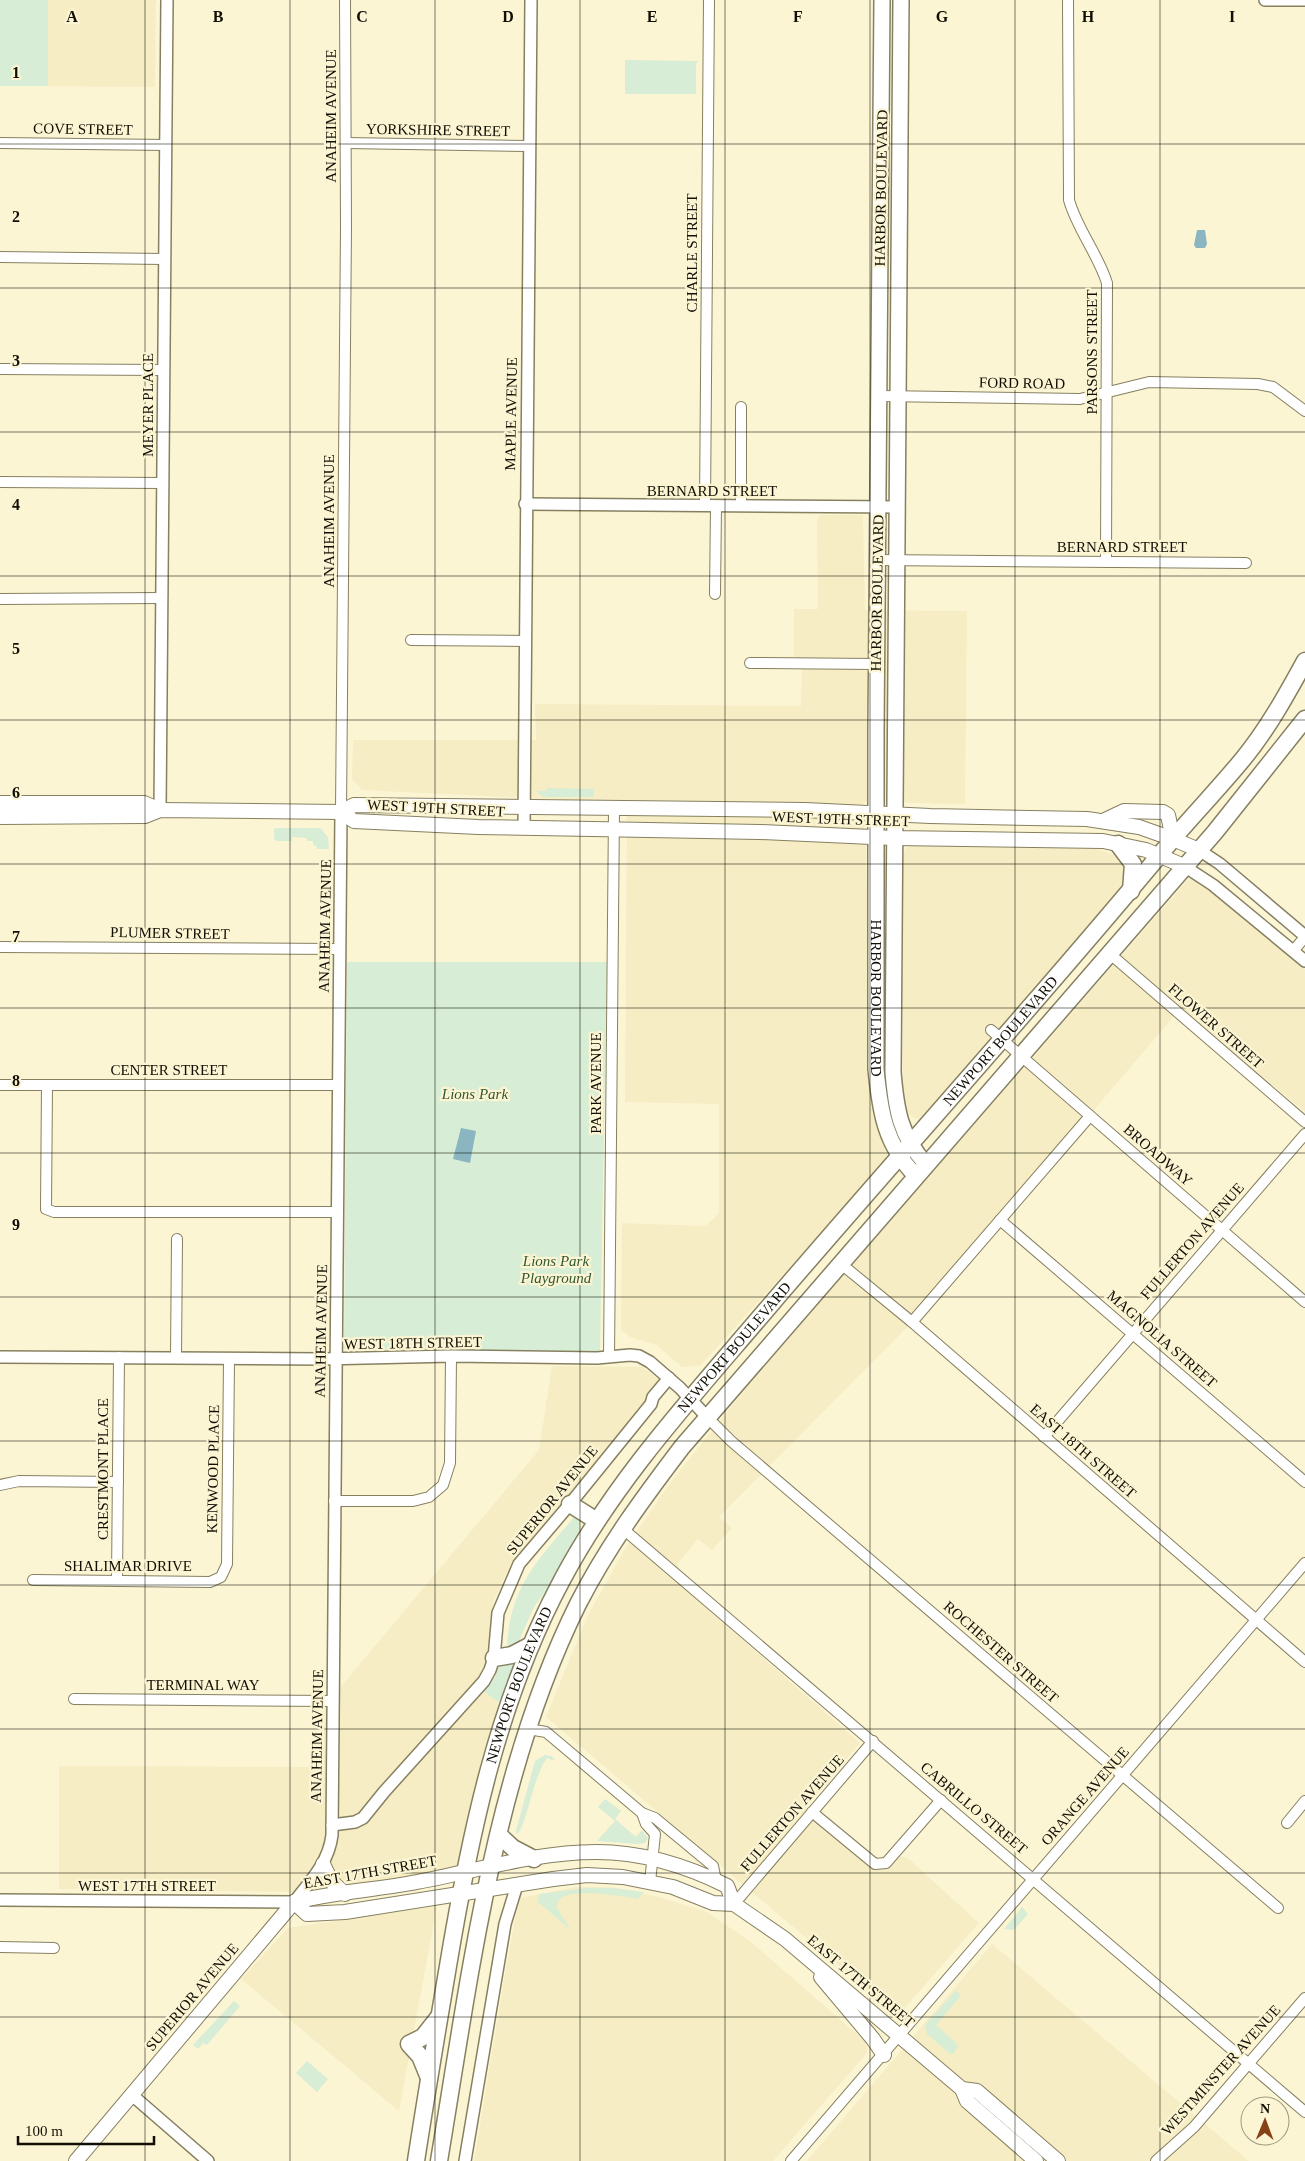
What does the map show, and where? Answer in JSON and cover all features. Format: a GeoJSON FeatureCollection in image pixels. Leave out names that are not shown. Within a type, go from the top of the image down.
{"type":"FeatureCollection","features":[{"type":"Feature","properties":{"kind":"highway","name":"NEWPORT BOULEVARD"},"geometry":{"type":"LineString","coordinates":[[416,2161],[464,1872],[496,1745],[531,1645],[560,1584],[597,1521],[691,1400],[910,1145],[997,1035],[1131,891],[1245,756],[1286,695],[1305,661]]}},
{"type":"Feature","properties":{"kind":"highway","name":"NEWPORT BOULEVARD"},"geometry":{"type":"LineString","coordinates":[[439,2161],[487,1890],[499,1835],[528,1729],[546,1678],[569,1623],[584,1592],[622,1528],[655,1481],[707,1417],[1198,850],[1268,768],[1305,719]]}},
{"type":"Feature","properties":{"kind":"highway"},"geometry":{"type":"LineString","coordinates":[[1118,844],[1133,864],[1131,891]]}},
{"type":"Feature","properties":{"kind":"highway"},"geometry":{"type":"LineString","coordinates":[[570,1504],[597,1521]]}},
{"type":"Feature","properties":{"kind":"highway"},"geometry":{"type":"LineString","coordinates":[[494,1658],[512,1655],[531,1645]]}},
{"type":"Feature","properties":{"kind":"highway"},"geometry":{"type":"LineString","coordinates":[[499,1835],[513,1848],[534,1859]]}},
{"type":"Feature","properties":{"kind":"highway"},"geometry":{"type":"LineString","coordinates":[[429,2078],[420,2056],[409,2044],[423,2037],[440,2016]]}},
{"type":"Feature","properties":{"kind":"main road","name":"HARBOR BOULEVARD"},"geometry":{"type":"LineString","coordinates":[[882,0],[876,664],[876,1069],[889,1137],[899,1157],[921,1170]]}},
{"type":"Feature","properties":{"kind":"main road","name":"HARBOR BOULEVARD"},"geometry":{"type":"LineString","coordinates":[[901,0],[893,1072],[898,1113],[903,1130],[921,1170]]}},
{"type":"Feature","properties":{"kind":"main road","name":"WEST 19TH STREET"},"geometry":{"type":"LineString","coordinates":[[0,803],[144,803],[160,810]]}},
{"type":"Feature","properties":{"kind":"main road","name":"WEST 19TH STREET"},"geometry":{"type":"LineString","coordinates":[[0,817],[145,816],[160,810],[341,812],[354,805],[614,810],[876,812],[1105,820],[1140,827],[1198,850]]}},
{"type":"Feature","properties":{"kind":"main road"},"geometry":{"type":"LineString","coordinates":[[1105,820],[1124,811],[1163,812],[1168,815],[1173,839]]}},
{"type":"Feature","properties":{"kind":"main road","name":"WEST 19TH STREET"},"geometry":{"type":"LineString","coordinates":[[341,812],[354,820],[524,828],[760,832],[894,838],[1103,841],[1160,855],[1184,866]]}},
{"type":"Feature","properties":{"kind":"main road","name":"EAST 17TH STREET"},"geometry":{"type":"LineString","coordinates":[[294,1902],[534,1859],[598,1852],[653,1859],[685,1868],[727,1886],[734,1904]]}},
{"type":"Feature","properties":{"kind":"main road"},"geometry":{"type":"LineString","coordinates":[[326,1858],[330,1881],[345,1894]]}},
{"type":"Feature","properties":{"kind":"main road","name":"EAST 17TH STREET"},"geometry":{"type":"LineString","coordinates":[[294,1902],[307,1914],[324,1914],[586,1876],[624,1877],[672,1887],[713,1903],[734,1904],[800,1951],[900,2036],[962,2089],[967,2101],[1036,2161]]}},
{"type":"Feature","properties":{"kind":"main road","name":"SUPERIOR AVENUE"},"geometry":{"type":"LineString","coordinates":[[76,2161],[294,1902]]}},
{"type":"Feature","properties":{"kind":"main road"},"geometry":{"type":"LineString","coordinates":[[800,1951],[884,2055]]}},
{"type":"Feature","properties":{"kind":"main road","name":"EAST 17TH STREET"},"geometry":{"type":"LineString","coordinates":[[962,2089],[977,2091],[1058,2161]]}},
{"type":"Feature","properties":{"kind":"main road"},"geometry":{"type":"LineString","coordinates":[[987,2118],[1025,2133]]}},
{"type":"Feature","properties":{"kind":"street","name":"MEYER PLACE"},"geometry":{"type":"LineString","coordinates":[[160,810],[167,0]]}},
{"type":"Feature","properties":{"kind":"street","name":"ANAHEIM AVENUE"},"geometry":{"type":"LineString","coordinates":[[326,1858],[332,1825],[347,143],[346,0]]}},
{"type":"Feature","properties":{"kind":"street","name":"MAPLE AVENUE"},"geometry":{"type":"LineString","coordinates":[[524,828],[528,146],[531,0]]}},
{"type":"Feature","properties":{"kind":"street","name":"CHARLE STREET"},"geometry":{"type":"LineString","coordinates":[[709,0],[710,506],[715,594]]}},
{"type":"Feature","properties":{"kind":"street","name":"PARSONS STREET"},"geometry":{"type":"LineString","coordinates":[[1068,0],[1069,200],[1081,229],[1102,266],[1107,283],[1106,562]]}},
{"type":"Feature","properties":{"kind":"street"},"geometry":{"type":"LineString","coordinates":[[1266,0],[1305,0]]}},
{"type":"Feature","properties":{"kind":"street","name":"COVE STREET"},"geometry":{"type":"LineString","coordinates":[[0,143],[166,145]]}},
{"type":"Feature","properties":{"kind":"street","name":"YORKSHIRE STREET"},"geometry":{"type":"LineString","coordinates":[[347,143],[528,146]]}},
{"type":"Feature","properties":{"kind":"street"},"geometry":{"type":"LineString","coordinates":[[0,256],[165,258]]}},
{"type":"Feature","properties":{"kind":"street"},"geometry":{"type":"LineString","coordinates":[[0,369],[163,370]]}},
{"type":"Feature","properties":{"kind":"street","name":"FORD ROAD"},"geometry":{"type":"LineString","coordinates":[[879,396],[1080,399],[1149,382],[1258,384],[1273,387],[1305,411]]}},
{"type":"Feature","properties":{"kind":"street"},"geometry":{"type":"LineString","coordinates":[[741,407],[741,506]]}},
{"type":"Feature","properties":{"kind":"street"},"geometry":{"type":"LineString","coordinates":[[0,482],[163,483]]}},
{"type":"Feature","properties":{"kind":"street","name":"BERNARD STREET"},"geometry":{"type":"LineString","coordinates":[[525,504],[898,507]]}},
{"type":"Feature","properties":{"kind":"street","name":"BERNARD STREET"},"geometry":{"type":"LineString","coordinates":[[878,560],[1246,563]]}},
{"type":"Feature","properties":{"kind":"street"},"geometry":{"type":"LineString","coordinates":[[0,598],[162,598]]}},
{"type":"Feature","properties":{"kind":"street"},"geometry":{"type":"LineString","coordinates":[[411,640],[525,641]]}},
{"type":"Feature","properties":{"kind":"street"},"geometry":{"type":"LineString","coordinates":[[750,663],[876,664]]}},
{"type":"Feature","properties":{"kind":"street","name":"PARK AVENUE"},"geometry":{"type":"LineString","coordinates":[[608,1357],[614,810]]}},
{"type":"Feature","properties":{"kind":"street","name":"WEST 19TH STREET"},"geometry":{"type":"LineString","coordinates":[[1198,850],[1220,864],[1305,936]]}},
{"type":"Feature","properties":{"kind":"street","name":"WEST 19TH STREET"},"geometry":{"type":"LineString","coordinates":[[1184,866],[1213,885],[1305,961]]}},
{"type":"Feature","properties":{"kind":"street"},"geometry":{"type":"LineString","coordinates":[[1293,951],[1305,936]]}},
{"type":"Feature","properties":{"kind":"street","name":"PLUMER STREET"},"geometry":{"type":"LineString","coordinates":[[0,946],[339,949]]}},
{"type":"Feature","properties":{"kind":"street","name":"FLOWER STREET"},"geometry":{"type":"LineString","coordinates":[[1109,952],[1305,1122]]}},
{"type":"Feature","properties":{"kind":"street","name":"BROADWAY"},"geometry":{"type":"LineString","coordinates":[[997,1035],[1305,1302]]}},
{"type":"Feature","properties":{"kind":"street","name":"CENTER STREET"},"geometry":{"type":"LineString","coordinates":[[0,1085],[338,1085]]}},
{"type":"Feature","properties":{"kind":"street"},"geometry":{"type":"LineString","coordinates":[[48,1085],[46,1209],[54,1212],[337,1212]]}},
{"type":"Feature","properties":{"kind":"street"},"geometry":{"type":"LineString","coordinates":[[912,1322],[1090,1116]]}},
{"type":"Feature","properties":{"kind":"street","name":"FULLERTON AVENUE"},"geometry":{"type":"LineString","coordinates":[[1044,1437],[1305,1134]]}},
{"type":"Feature","properties":{"kind":"street","name":"MAGNOLIA STREET"},"geometry":{"type":"LineString","coordinates":[[1000,1220],[1305,1482]]}},
{"type":"Feature","properties":{"kind":"street"},"geometry":{"type":"LineString","coordinates":[[176,1358],[177,1240]]}},
{"type":"Feature","properties":{"kind":"street","name":"EAST 18TH STREET"},"geometry":{"type":"LineString","coordinates":[[840,1263],[912,1322],[1305,1662]]}},
{"type":"Feature","properties":{"kind":"street","name":"WEST 18TH STREET"},"geometry":{"type":"LineString","coordinates":[[0,1357],[336,1359],[451,1356],[597,1358],[622,1354],[639,1356],[650,1362],[669,1378],[707,1417]]}},
{"type":"Feature","properties":{"kind":"street"},"geometry":{"type":"LineString","coordinates":[[334,1501],[414,1501],[429,1497],[443,1486],[450,1463],[451,1356]]}},
{"type":"Feature","properties":{"kind":"street","name":"CRESTMONT PLACE"},"geometry":{"type":"LineString","coordinates":[[117,1581],[119,1357]]}},
{"type":"Feature","properties":{"kind":"street","name":"KENWOOD PLACE"},"geometry":{"type":"LineString","coordinates":[[221,1577],[227,1564],[229,1359]]}},
{"type":"Feature","properties":{"kind":"street","name":"SUPERIOR AVENUE"},"geometry":{"type":"LineString","coordinates":[[332,1825],[355,1822],[363,1818],[484,1681],[494,1658],[498,1613],[510,1580],[519,1564],[651,1404],[653,1397],[669,1378]]}},
{"type":"Feature","properties":{"kind":"street","name":"ROCHESTER STREET"},"geometry":{"type":"LineString","coordinates":[[707,1417],[731,1441],[1278,1908]]}},
{"type":"Feature","properties":{"kind":"street"},"geometry":{"type":"LineString","coordinates":[[0,1485],[19,1481],[118,1482]]}},
{"type":"Feature","properties":{"kind":"street","name":"CABRILLO STREET"},"geometry":{"type":"LineString","coordinates":[[622,1528],[1305,2112]]}},
{"type":"Feature","properties":{"kind":"street","name":"ORANGE AVENUE"},"geometry":{"type":"LineString","coordinates":[[790,2161],[884,2055],[1305,1563]]}},
{"type":"Feature","properties":{"kind":"street","name":"SHALIMAR DRIVE"},"geometry":{"type":"LineString","coordinates":[[33,1580],[210,1582],[221,1577]]}},
{"type":"Feature","properties":{"kind":"street","name":"TERMINAL WAY"},"geometry":{"type":"LineString","coordinates":[[74,1698],[333,1701]]}},
{"type":"Feature","properties":{"kind":"street"},"geometry":{"type":"LineString","coordinates":[[528,1729],[546,1732],[642,1813],[655,1818],[713,1866],[716,1881]]}},
{"type":"Feature","properties":{"kind":"street","name":"FULLERTON AVENUE"},"geometry":{"type":"LineString","coordinates":[[734,1904],[873,1741]]}},
{"type":"Feature","properties":{"kind":"street"},"geometry":{"type":"LineString","coordinates":[[812,1812],[875,1864],[880,1864],[886,1863],[941,1800]]}},
{"type":"Feature","properties":{"kind":"street"},"geometry":{"type":"LineString","coordinates":[[1287,1822],[1305,1801]]}},
{"type":"Feature","properties":{"kind":"street"},"geometry":{"type":"LineString","coordinates":[[642,1813],[646,1824],[655,1834],[650,1882]]}},
{"type":"Feature","properties":{"kind":"street","name":"SUPERIOR AVENUE"},"geometry":{"type":"LineString","coordinates":[[294,1902],[326,1858]]}},
{"type":"Feature","properties":{"kind":"street"},"geometry":{"type":"LineString","coordinates":[[465,2161],[505,1924],[517,1885]]}},
{"type":"Feature","properties":{"kind":"street","name":"WEST 17TH STREET"},"geometry":{"type":"LineString","coordinates":[[0,1900],[294,1902]]}},
{"type":"Feature","properties":{"kind":"street"},"geometry":{"type":"LineString","coordinates":[[0,1947],[54,1948]]}},
{"type":"Feature","properties":{"kind":"street","name":"WESTMINSTER AVENUE"},"geometry":{"type":"LineString","coordinates":[[1156,2161],[1194,2126],[1305,1998]]}},
{"type":"Feature","properties":{"kind":"street"},"geometry":{"type":"LineString","coordinates":[[132,2095],[208,2161]]}},
{"type":"Feature","properties":{"kind":"shaded area"},"geometry":{"type":"Polygon","coordinates":[[[0,0],[156,0],[155,87],[0,86],[0,0]]]}},
{"type":"Feature","properties":{"kind":"shaded area"},"geometry":{"type":"Polygon","coordinates":[[[820,515],[863,515],[865,610],[967,611],[965,804],[863,802],[866,850],[872,1102],[888,1159],[700,1366],[682,1367],[656,1345],[630,1337],[621,1330],[622,1223],[706,1226],[719,1213],[719,1104],[625,1102],[627,803],[362,790],[352,779],[353,740],[536,740],[535,704],[801,706],[802,666],[794,666],[794,609],[818,609],[817,520],[820,515]]]}},
{"type":"Feature","properties":{"kind":"shaded area"},"geometry":{"type":"Polygon","coordinates":[[[912,844],[1089,847],[1122,857],[1129,877],[933,1115],[923,1120],[912,1117],[906,1110],[903,1095],[901,857],[905,849],[912,844]]]}},
{"type":"Feature","properties":{"kind":"shaded area"},"geometry":{"type":"Polygon","coordinates":[[[1191,876],[1305,969],[1305,1112],[1181,1008],[918,1316],[719,1517],[732,1528],[712,1550],[698,1539],[678,1563],[680,1585],[860,1743],[805,1808],[880,1869],[902,1856],[911,1861],[979,1923],[898,2016],[546,1717],[587,1617],[627,1545],[673,1479],[744,1391],[1191,876]]]}},
{"type":"Feature","properties":{"kind":"shaded area"},"geometry":{"type":"Polygon","coordinates":[[[552,1366],[642,1367],[665,1384],[507,1572],[493,1602],[483,1691],[501,1704],[458,1869],[345,1889],[292,1892],[59,1889],[59,1766],[320,1767],[323,1708],[539,1450],[552,1366]]]}},
{"type":"Feature","properties":{"kind":"shaded area"},"geometry":{"type":"Polygon","coordinates":[[[576,1887],[611,1887],[659,1897],[707,1912],[751,1942],[867,2043],[867,2053],[773,2161],[474,2161],[519,1898],[576,1887]]]}},
{"type":"Feature","properties":{"kind":"shaded area"},"geometry":{"type":"Polygon","coordinates":[[[437,1906],[399,2111],[241,1979],[288,1928],[437,1906]]]}},
{"type":"Feature","properties":{"kind":"shaded area"},"geometry":{"type":"Polygon","coordinates":[[[992,1944],[1249,2161],[807,2161],[992,1944]]]}},
{"type":"Feature","properties":{"kind":"green space"},"geometry":{"type":"Polygon","coordinates":[[[0,0],[48,0],[48,86],[0,86],[0,0]]]}},
{"type":"Feature","properties":{"kind":"green space"},"geometry":{"type":"Polygon","coordinates":[[[625,60],[698,61],[696,64],[696,94],[625,94],[625,60]]]}},
{"type":"Feature","properties":{"kind":"green space"},"geometry":{"type":"Polygon","coordinates":[[[547,788],[594,789],[594,797],[543,797],[536,791],[546,791],[547,788]]]}},
{"type":"Feature","properties":{"kind":"green space"},"geometry":{"type":"Polygon","coordinates":[[[320,828],[328,837],[329,849],[317,849],[313,845],[313,841],[307,841],[307,838],[292,837],[292,841],[277,841],[274,839],[274,829],[320,828]]]}},
{"type":"Feature","properties":{"kind":"green space","name":"Lions Park"},"geometry":{"type":"Polygon","coordinates":[[[347,962],[607,962],[600,1352],[344,1349],[347,962]]]}},
{"type":"Feature","properties":{"kind":"green space"},"geometry":{"type":"Polygon","coordinates":[[[575,1516],[580,1522],[580,1530],[549,1586],[534,1607],[517,1645],[507,1650],[509,1628],[519,1592],[537,1562],[575,1516]]]}},
{"type":"Feature","properties":{"kind":"green space"},"geometry":{"type":"Polygon","coordinates":[[[518,1656],[501,1704],[483,1691],[495,1677],[499,1660],[518,1656]]]}},
{"type":"Feature","properties":{"kind":"green space"},"geometry":{"type":"Polygon","coordinates":[[[545,1755],[555,1759],[547,1758],[542,1766],[524,1821],[517,1835],[516,1831],[535,1761],[545,1755]]]}},
{"type":"Feature","properties":{"kind":"green space"},"geometry":{"type":"Polygon","coordinates":[[[605,1799],[621,1811],[615,1819],[636,1837],[642,1830],[648,1838],[645,1843],[597,1841],[615,1821],[598,1807],[605,1799]]]}},
{"type":"Feature","properties":{"kind":"green space"},"geometry":{"type":"Polygon","coordinates":[[[587,1888],[613,1888],[644,1892],[638,1899],[588,1893],[562,1897],[556,1907],[571,1930],[538,1902],[539,1894],[587,1888]]]}},
{"type":"Feature","properties":{"kind":"green space"},"geometry":{"type":"Polygon","coordinates":[[[1022,1907],[1028,1914],[1014,1930],[1004,1929],[1022,1907]]]}},
{"type":"Feature","properties":{"kind":"green space"},"geometry":{"type":"Polygon","coordinates":[[[956,1990],[961,1996],[936,2025],[956,2043],[958,2047],[953,2054],[949,2053],[927,2034],[925,2025],[956,1990]]]}},
{"type":"Feature","properties":{"kind":"green space"},"geometry":{"type":"Polygon","coordinates":[[[234,2001],[240,2006],[207,2045],[203,2043],[198,2049],[193,2045],[234,2001]]]}},
{"type":"Feature","properties":{"kind":"green space"},"geometry":{"type":"Polygon","coordinates":[[[307,2061],[328,2079],[317,2092],[296,2073],[307,2061]]]}},
{"type":"Feature","properties":{"kind":"water"},"geometry":{"type":"Polygon","coordinates":[[[1197,230],[1205,230],[1207,244],[1205,248],[1196,248],[1194,245],[1197,230]]]}},
{"type":"Feature","properties":{"kind":"water"},"geometry":{"type":"Polygon","coordinates":[[[461,1128],[476,1131],[470,1163],[453,1159],[461,1128]]]}},
{"type":"Feature","properties":{"kind":"park label","name":"Lions Park Playground"},"geometry":{"type":"Point","coordinates":[556,1270]}}]}
